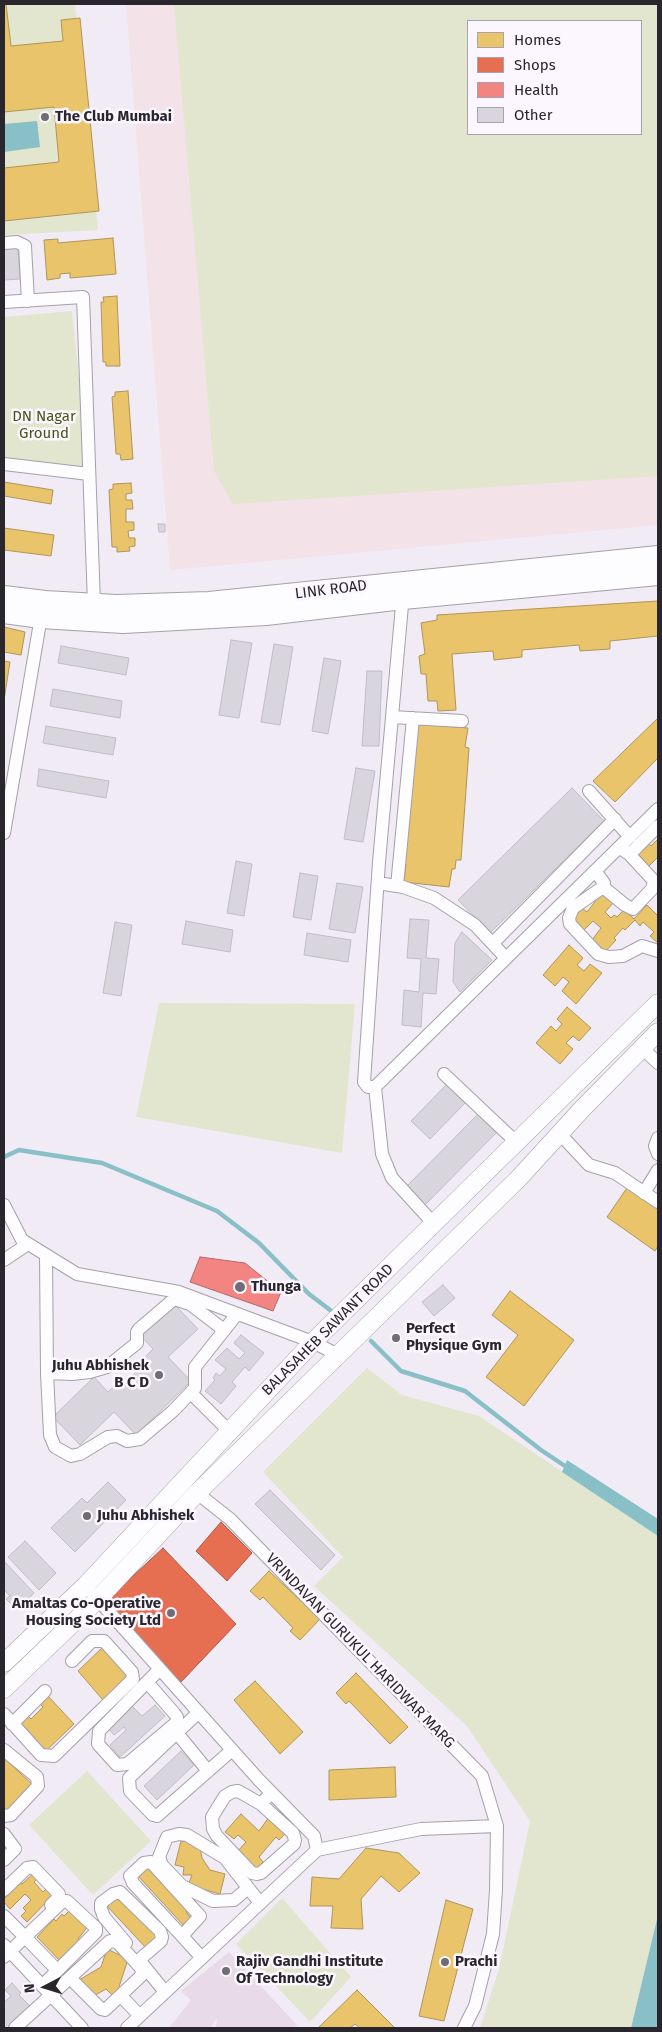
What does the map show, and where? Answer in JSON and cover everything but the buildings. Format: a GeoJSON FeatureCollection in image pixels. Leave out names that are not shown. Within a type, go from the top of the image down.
{"type":"FeatureCollection","features":[{"type":"Feature","properties":{"kind":"main road"},"geometry":{"type":"LineString","coordinates":[[4,613],[94,604],[159,613],[266,614],[403,590],[658,556]]}},
{"type":"Feature","properties":{"kind":"main road"},"geometry":{"type":"LineString","coordinates":[[403,590],[658,575]]}},
{"type":"Feature","properties":{"kind":"main road"},"geometry":{"type":"LineString","coordinates":[[4,596],[43,609],[123,622],[159,613]]}},
{"type":"Feature","properties":{"kind":"main road","name":"BALASAHEB SAWANT ROAD"},"geometry":{"type":"LineString","coordinates":[[4,1663],[86,1585],[312,1342],[658,1003]]}},
{"type":"Feature","properties":{"kind":"main road","name":"BALASAHEB SAWANT ROAD"},"geometry":{"type":"LineString","coordinates":[[4,1689],[98,1599],[197,1493],[519,1178],[560,1134],[653,1055],[658,1032]]}},
{"type":"Feature","properties":{"kind":"street"},"geometry":{"type":"LineString","coordinates":[[4,243],[17,242],[25,246],[28,300]]}},
{"type":"Feature","properties":{"kind":"street"},"geometry":{"type":"LineString","coordinates":[[4,302],[83,297],[94,604]]}},
{"type":"Feature","properties":{"kind":"street"},"geometry":{"type":"LineString","coordinates":[[4,464],[89,474]]}},
{"type":"Feature","properties":{"kind":"street"},"geometry":{"type":"LineString","coordinates":[[403,590],[379,862],[364,1082],[368,1087],[375,1087],[595,871],[658,826]]}},
{"type":"Feature","properties":{"kind":"street"},"geometry":{"type":"LineString","coordinates":[[4,833],[10,763],[43,609]]}},
{"type":"Feature","properties":{"kind":"street"},"geometry":{"type":"LineString","coordinates":[[392,717],[462,721]]}},
{"type":"Feature","properties":{"kind":"street"},"geometry":{"type":"LineString","coordinates":[[397,886],[413,718]]}},
{"type":"Feature","properties":{"kind":"street"},"geometry":{"type":"LineString","coordinates":[[589,791],[630,836]]}},
{"type":"Feature","properties":{"kind":"street"},"geometry":{"type":"LineString","coordinates":[[624,851],[630,836],[658,809]]}},
{"type":"Feature","properties":{"kind":"street"},"geometry":{"type":"LineString","coordinates":[[493,943],[615,819]]}},
{"type":"Feature","properties":{"kind":"street"},"geometry":{"type":"LineString","coordinates":[[595,871],[604,883],[603,887],[624,905],[633,908],[652,889],[654,881],[624,851]]}},
{"type":"Feature","properties":{"kind":"street"},"geometry":{"type":"LineString","coordinates":[[379,862],[399,864]]}},
{"type":"Feature","properties":{"kind":"street"},"geometry":{"type":"LineString","coordinates":[[378,884],[397,886],[434,898],[474,925],[506,958]]}},
{"type":"Feature","properties":{"kind":"street"},"geometry":{"type":"LineString","coordinates":[[603,887],[573,908],[569,918],[570,924],[598,954],[609,957],[623,956],[642,946],[658,951]]}},
{"type":"Feature","properties":{"kind":"street"},"geometry":{"type":"LineString","coordinates":[[522,913],[537,928]]}},
{"type":"Feature","properties":{"kind":"street"},"geometry":{"type":"LineString","coordinates":[[444,1074],[516,1142]]}},
{"type":"Feature","properties":{"kind":"street"},"geometry":{"type":"LineString","coordinates":[[375,1087],[382,1154],[392,1178],[434,1224]]}},
{"type":"Feature","properties":{"kind":"street"},"geometry":{"type":"LineString","coordinates":[[560,1134],[589,1165],[615,1173],[658,1202]]}},
{"type":"Feature","properties":{"kind":"street"},"geometry":{"type":"LineString","coordinates":[[658,1138],[655,1146],[658,1154]]}},
{"type":"Feature","properties":{"kind":"street"},"geometry":{"type":"LineString","coordinates":[[644,1193],[658,1170]]}},
{"type":"Feature","properties":{"kind":"street"},"geometry":{"type":"LineString","coordinates":[[4,1205],[22,1240],[77,1274],[177,1296],[236,1314],[312,1342],[338,1355]]}},
{"type":"Feature","properties":{"kind":"street"},"geometry":{"type":"LineString","coordinates":[[4,1260],[28,1244]]}},
{"type":"Feature","properties":{"kind":"street"},"geometry":{"type":"LineString","coordinates":[[46,1255],[47,1373],[50,1435],[55,1447],[71,1456],[80,1454],[108,1437],[117,1436],[127,1442],[140,1439],[173,1411],[195,1388],[196,1366],[236,1314]]}},
{"type":"Feature","properties":{"kind":"street"},"geometry":{"type":"LineString","coordinates":[[177,1296],[224,1330]]}},
{"type":"Feature","properties":{"kind":"street"},"geometry":{"type":"LineString","coordinates":[[47,1373],[72,1374],[90,1372],[107,1367],[137,1343],[137,1332],[139,1329],[177,1296]]}},
{"type":"Feature","properties":{"kind":"street"},"geometry":{"type":"LineString","coordinates":[[191,1392],[230,1431]]}},
{"type":"Feature","properties":{"kind":"street","name":"VRINDAVAN GURUKUL HARIDWAR MARG"},"geometry":{"type":"LineString","coordinates":[[197,1493],[230,1519],[482,1776],[496,1826],[496,1890],[493,1934],[475,2006],[464,2028]]}},
{"type":"Feature","properties":{"kind":"street"},"geometry":{"type":"LineString","coordinates":[[86,1585],[271,1793],[314,1836],[316,1850]]}},
{"type":"Feature","properties":{"kind":"street"},"geometry":{"type":"LineString","coordinates":[[45,1692],[8,1719],[41,1755],[54,1756],[134,1679],[132,1672],[104,1641],[92,1641],[72,1661]]}},
{"type":"Feature","properties":{"kind":"street"},"geometry":{"type":"LineString","coordinates":[[147,1682],[174,1712],[177,1722],[127,1764],[117,1765],[98,1744],[99,1731],[147,1682],[160,1669]]}},
{"type":"Feature","properties":{"kind":"street"},"geometry":{"type":"LineString","coordinates":[[198,1712],[129,1778],[130,1791],[153,1815],[158,1816],[232,1750]]}},
{"type":"Feature","properties":{"kind":"street"},"geometry":{"type":"LineString","coordinates":[[177,1733],[208,1771]]}},
{"type":"Feature","properties":{"kind":"street"},"geometry":{"type":"LineString","coordinates":[[4,1750],[37,1777],[38,1786],[11,1815],[4,1816]]}},
{"type":"Feature","properties":{"kind":"street"},"geometry":{"type":"LineString","coordinates":[[238,1791],[261,1804],[293,1833],[295,1840],[294,1844],[261,1873],[257,1874],[252,1873],[217,1836],[213,1829],[212,1817],[225,1796],[232,1792],[238,1791]]}},
{"type":"Feature","properties":{"kind":"street"},"geometry":{"type":"LineString","coordinates":[[261,1804],[271,1793]]}},
{"type":"Feature","properties":{"kind":"street"},"geometry":{"type":"LineString","coordinates":[[127,2028],[316,1850],[421,1829],[496,1826]]}},
{"type":"Feature","properties":{"kind":"street"},"geometry":{"type":"LineString","coordinates":[[4,1834],[15,1849],[4,1860]]}},
{"type":"Feature","properties":{"kind":"street"},"geometry":{"type":"LineString","coordinates":[[248,1888],[234,1900],[213,1901],[182,1886],[162,1864],[159,1857],[168,1836],[187,1835],[225,1858],[260,1903]]}},
{"type":"Feature","properties":{"kind":"street"},"geometry":{"type":"LineString","coordinates":[[182,1936],[200,1916],[151,1862],[144,1863],[130,1876],[134,1883],[182,1936],[202,1958]]}},
{"type":"Feature","properties":{"kind":"street"},"geometry":{"type":"LineString","coordinates":[[4,1890],[27,1868],[31,1867],[59,1894],[58,1898],[24,1936]]}},
{"type":"Feature","properties":{"kind":"street"},"geometry":{"type":"LineString","coordinates":[[139,1960],[161,1941],[160,1931],[124,1894],[120,1892],[113,1894],[101,1903],[104,1917],[165,1992]]}},
{"type":"Feature","properties":{"kind":"street"},"geometry":{"type":"LineString","coordinates":[[42,1986],[95,1934],[96,1928],[67,1901],[64,1901],[6,1951],[82,2028]]}},
{"type":"Feature","properties":{"kind":"street"},"geometry":{"type":"LineString","coordinates":[[4,1916],[58,1970]]}},
{"type":"Feature","properties":{"kind":"street"},"geometry":{"type":"LineString","coordinates":[[15,2028],[108,1942],[115,1940],[141,1968],[142,1972],[141,1976],[109,2008],[103,2010],[70,1978]]}},
{"type":"Feature","properties":{"kind":"street"},"geometry":{"type":"LineString","coordinates":[[121,1996],[140,2016]]}},
{"type":"Feature","properties":{"kind":"shaded area"},"geometry":{"type":"Polygon","coordinates":[[[126,4],[658,4],[658,525],[170,570],[126,4]]]}},
{"type":"Feature","properties":{"kind":"shaded area","name":"Rajiv Gandhi Institute Of Technology"},"geometry":{"type":"Polygon","coordinates":[[[229,1952],[297,2025],[293,2028],[216,2028],[217,2018],[210,2028],[169,2028],[191,2000],[181,1991],[229,1952]]]}},
{"type":"Feature","properties":{"kind":"green space","name":"The Club Mumbai"},"geometry":{"type":"Polygon","coordinates":[[[4,4],[75,4],[98,230],[4,235],[4,4]]]}},
{"type":"Feature","properties":{"kind":"green space"},"geometry":{"type":"Polygon","coordinates":[[[174,4],[658,4],[658,476],[233,504],[214,471],[174,4]]]}},
{"type":"Feature","properties":{"kind":"green space","name":"DN Nagar Ground"},"geometry":{"type":"Polygon","coordinates":[[[72,311],[89,474],[4,463],[4,317],[72,311]]]}},
{"type":"Feature","properties":{"kind":"green space"},"geometry":{"type":"Polygon","coordinates":[[[159,1003],[355,1004],[342,1153],[136,1117],[159,1003]]]}},
{"type":"Feature","properties":{"kind":"green space"},"geometry":{"type":"Polygon","coordinates":[[[367,1368],[402,1395],[479,1416],[658,1536],[658,1915],[631,2028],[480,2028],[499,1969],[530,1821],[467,1726],[314,1586],[343,1557],[263,1472],[367,1368]]]}},
{"type":"Feature","properties":{"kind":"green space"},"geometry":{"type":"Polygon","coordinates":[[[87,1771],[151,1841],[93,1895],[29,1825],[87,1771]]]}},
{"type":"Feature","properties":{"kind":"green space"},"geometry":{"type":"Polygon","coordinates":[[[282,1898],[351,1977],[310,2022],[236,1944],[282,1898]]]}},
{"type":"Feature","properties":{"kind":"water"},"geometry":{"type":"Polygon","coordinates":[[[37,121],[40,147],[4,152],[4,124],[37,121]]]}},
{"type":"Feature","properties":{"kind":"water"},"geometry":{"type":"Polygon","coordinates":[[[567,1460],[658,1519],[658,1536],[562,1472],[567,1460]]]}},
{"type":"Feature","properties":{"kind":"water"},"geometry":{"type":"Polygon","coordinates":[[[658,1915],[658,2028],[631,2028],[658,1915]]]}},
{"type":"Feature","properties":{"kind":"waterway"},"geometry":{"type":"LineString","coordinates":[[4,1157],[19,1150],[102,1163],[217,1211],[259,1243],[309,1294],[334,1313]]}},
{"type":"Feature","properties":{"kind":"waterway"},"geometry":{"type":"LineString","coordinates":[[371,1341],[401,1371],[465,1391],[541,1450],[568,1468]]}},
{"type":"Feature","properties":{"kind":"place","name":"The Club Mumbai"},"geometry":{"type":"Point","coordinates":[45,117]}},
{"type":"Feature","properties":{"kind":"place","name":"Thunga"},"geometry":{"type":"Point","coordinates":[240,1287]}},
{"type":"Feature","properties":{"kind":"place","name":"Perfect Physique Gym"},"geometry":{"type":"Point","coordinates":[396,1338]}},
{"type":"Feature","properties":{"kind":"place","name":"Juhu Abhishek B C D"},"geometry":{"type":"Point","coordinates":[159,1375]}},
{"type":"Feature","properties":{"kind":"place","name":"Juhu Abhishek"},"geometry":{"type":"Point","coordinates":[87,1516]}},
{"type":"Feature","properties":{"kind":"place","name":"Amaltas Co-Operative Housing Society Ltd"},"geometry":{"type":"Point","coordinates":[171,1613]}},
{"type":"Feature","properties":{"kind":"place","name":"Prachi"},"geometry":{"type":"Point","coordinates":[445,1962]}},
{"type":"Feature","properties":{"kind":"place","name":"Rajiv Gandhi Institute Of Technology"},"geometry":{"type":"Point","coordinates":[226,1971]}}]}
